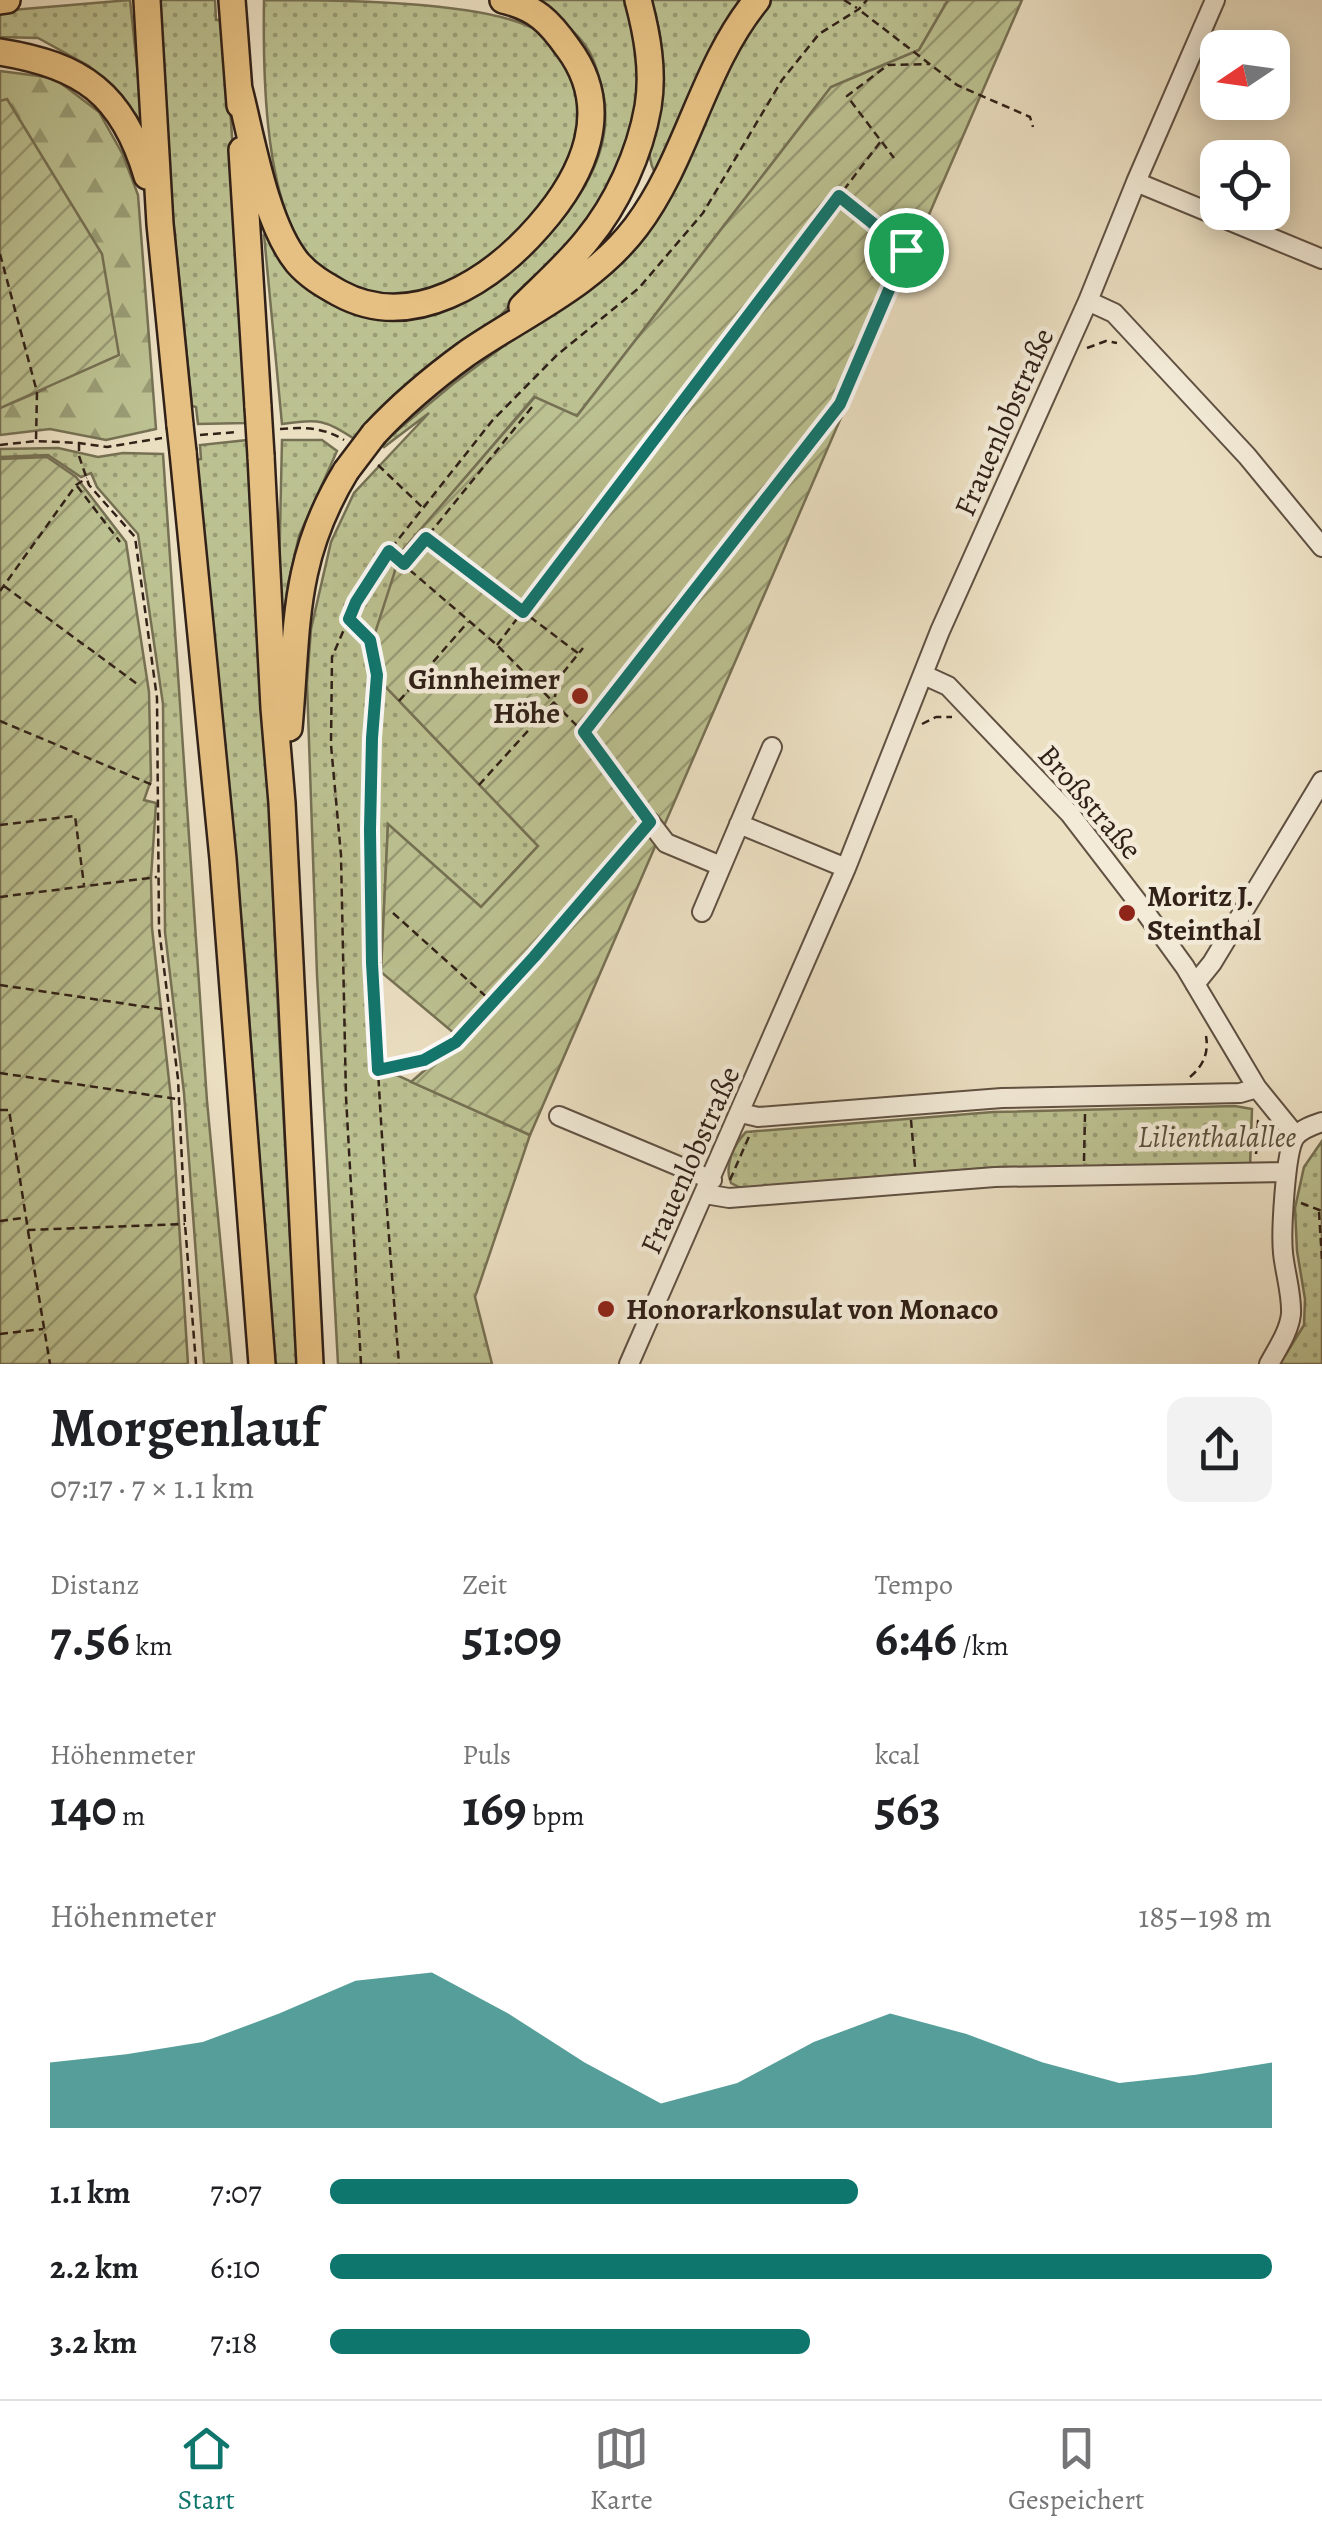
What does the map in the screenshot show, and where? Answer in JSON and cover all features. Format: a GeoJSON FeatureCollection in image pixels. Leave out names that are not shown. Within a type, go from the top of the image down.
{"type":"FeatureCollection","features":[{"type":"Feature","properties":{"kind":"highway"},"geometry":{"type":"LineString","coordinates":[[238,90],[271,214],[284,244],[298,262],[316,280],[350,299],[377,306],[409,306],[437,300],[474,284],[516,252],[556,207],[580,169],[588,140],[592,114],[588,86],[579,63],[550,23],[524,5],[503,0]]}},
{"type":"Feature","properties":{"kind":"highway"},"geometry":{"type":"LineString","coordinates":[[282,803],[295,624],[301,584],[321,518],[346,470],[374,434],[414,395],[521,308],[572,258],[600,223],[625,178],[648,107],[647,32],[638,0]]}},
{"type":"Feature","properties":{"kind":"highway"},"geometry":{"type":"LineString","coordinates":[[469,352],[569,290],[635,228],[667,175],[737,26],[757,0]]}},
{"type":"Feature","properties":{"kind":"highway"},"geometry":{"type":"LineString","coordinates":[[232,1],[282,803],[310,1364]]}},
{"type":"Feature","properties":{"kind":"highway"},"geometry":{"type":"LineString","coordinates":[[147,2],[160,224],[222,859],[262,1364]]}},
{"type":"Feature","properties":{"kind":"highway"},"geometry":{"type":"LineString","coordinates":[[0,52],[36,58],[69,71],[104,94],[139,148],[160,224]]}},
{"type":"Feature","properties":{"kind":"street","name":"Frauenlobstraße"},"geometry":{"type":"LineString","coordinates":[[629,1364],[716,1184],[741,1113],[846,868],[940,631],[1088,301],[1214,0]]}},
{"type":"Feature","properties":{"kind":"street"},"geometry":{"type":"LineString","coordinates":[[1136,182],[1322,260]]}},
{"type":"Feature","properties":{"kind":"street"},"geometry":{"type":"LineString","coordinates":[[1088,301],[1114,313],[1247,456],[1322,547]]}},
{"type":"Feature","properties":{"kind":"street","name":"Broßstraße"},"geometry":{"type":"LineString","coordinates":[[924,675],[948,686],[1070,814],[1143,908],[1195,984],[1257,1088]]}},
{"type":"Feature","properties":{"kind":"street"},"geometry":{"type":"LineString","coordinates":[[702,912],[772,747]]}},
{"type":"Feature","properties":{"kind":"street"},"geometry":{"type":"LineString","coordinates":[[1195,984],[1212,963],[1322,781]]}},
{"type":"Feature","properties":{"kind":"street"},"geometry":{"type":"LineString","coordinates":[[650,822],[666,842],[721,866]]}},
{"type":"Feature","properties":{"kind":"street"},"geometry":{"type":"LineString","coordinates":[[738,824],[846,868]]}},
{"type":"Feature","properties":{"kind":"street"},"geometry":{"type":"LineString","coordinates":[[741,1113],[758,1117],[1002,1098],[1240,1094],[1257,1088],[1296,1136]]}},
{"type":"Feature","properties":{"kind":"street"},"geometry":{"type":"LineString","coordinates":[[560,1116],[716,1184],[729,1198],[996,1177],[1286,1172]]}},
{"type":"Feature","properties":{"kind":"street"},"geometry":{"type":"LineString","coordinates":[[1269,1364],[1291,1318],[1282,1250],[1286,1172],[1296,1136],[1322,1122]]}},
{"type":"Feature","properties":{"kind":"path"},"geometry":{"type":"LineString","coordinates":[[844,0],[958,85],[1030,117],[1032,127]]}},
{"type":"Feature","properties":{"kind":"path"},"geometry":{"type":"LineString","coordinates":[[361,1364],[346,1097],[341,855],[331,745],[332,656],[356,602],[389,551],[492,421],[557,355],[638,288],[703,213],[782,80],[819,34],[861,10],[868,0]]}},
{"type":"Feature","properties":{"kind":"path"},"geometry":{"type":"LineString","coordinates":[[894,158],[848,96],[888,65],[930,64]]}},
{"type":"Feature","properties":{"kind":"path"},"geometry":{"type":"LineString","coordinates":[[497,645],[881,141]]}},
{"type":"Feature","properties":{"kind":"path"},"geometry":{"type":"LineString","coordinates":[[584,732],[840,404],[906,250],[839,196]]}},
{"type":"Feature","properties":{"kind":"path"},"geometry":{"type":"LineString","coordinates":[[0,254],[37,392],[36,441]]}},
{"type":"Feature","properties":{"kind":"path"},"geometry":{"type":"LineString","coordinates":[[1083,350],[1095,343],[1118,343]]}},
{"type":"Feature","properties":{"kind":"path"},"geometry":{"type":"LineString","coordinates":[[404,564],[532,408]]}},
{"type":"Feature","properties":{"kind":"path"},"geometry":{"type":"LineString","coordinates":[[0,445],[79,442],[89,484],[134,537],[157,698],[159,929],[179,1100],[196,1364]]}},
{"type":"Feature","properties":{"kind":"path"},"geometry":{"type":"LineString","coordinates":[[0,591],[76,484],[87,478]]}},
{"type":"Feature","properties":{"kind":"path"},"geometry":{"type":"LineString","coordinates":[[76,484],[120,542]]}},
{"type":"Feature","properties":{"kind":"path"},"geometry":{"type":"LineString","coordinates":[[426,538],[579,654]]}},
{"type":"Feature","properties":{"kind":"path"},"geometry":{"type":"LineString","coordinates":[[378,1070],[424,1060],[456,1042],[650,822],[584,732],[497,645],[389,551]]}},
{"type":"Feature","properties":{"kind":"path"},"geometry":{"type":"LineString","coordinates":[[4,586],[140,686]]}},
{"type":"Feature","properties":{"kind":"path"},"geometry":{"type":"LineString","coordinates":[[349,619],[370,640],[377,675],[370,830],[372,963],[399,1364]]}},
{"type":"Feature","properties":{"kind":"path"},"geometry":{"type":"LineString","coordinates":[[399,701],[469,621]]}},
{"type":"Feature","properties":{"kind":"path"},"geometry":{"type":"LineString","coordinates":[[480,785],[554,702],[558,680],[584,648]]}},
{"type":"Feature","properties":{"kind":"path"},"geometry":{"type":"LineString","coordinates":[[917,728],[936,717],[960,718]]}},
{"type":"Feature","properties":{"kind":"path"},"geometry":{"type":"LineString","coordinates":[[0,720],[158,787]]}},
{"type":"Feature","properties":{"kind":"path"},"geometry":{"type":"LineString","coordinates":[[0,825],[74,816],[84,886]]}},
{"type":"Feature","properties":{"kind":"path"},"geometry":{"type":"LineString","coordinates":[[0,896],[159,877]]}},
{"type":"Feature","properties":{"kind":"path"},"geometry":{"type":"LineString","coordinates":[[393,913],[492,1002]]}},
{"type":"Feature","properties":{"kind":"path"},"geometry":{"type":"LineString","coordinates":[[1170,924],[1193,932],[1214,928],[1222,921]]}},
{"type":"Feature","properties":{"kind":"path"},"geometry":{"type":"LineString","coordinates":[[0,985],[170,1010]]}},
{"type":"Feature","properties":{"kind":"path"},"geometry":{"type":"LineString","coordinates":[[1181,1081],[1200,1068],[1206,1054],[1204,1024]]}},
{"type":"Feature","properties":{"kind":"path"},"geometry":{"type":"LineString","coordinates":[[0,1074],[179,1100]]}},
{"type":"Feature","properties":{"kind":"path"},"geometry":{"type":"LineString","coordinates":[[1254,1174],[1258,1121],[1270,1107]]}},
{"type":"Feature","properties":{"kind":"path"},"geometry":{"type":"LineString","coordinates":[[0,1110],[9,1110],[50,1364]]}},
{"type":"Feature","properties":{"kind":"path"},"geometry":{"type":"LineString","coordinates":[[1084,1110],[1084,1167]]}},
{"type":"Feature","properties":{"kind":"path"},"geometry":{"type":"LineString","coordinates":[[911,1119],[915,1174]]}},
{"type":"Feature","properties":{"kind":"path"},"geometry":{"type":"LineString","coordinates":[[716,1184],[750,1132]]}},
{"type":"Feature","properties":{"kind":"path"},"geometry":{"type":"LineString","coordinates":[[1297,1201],[1320,1212],[1322,1260]]}},
{"type":"Feature","properties":{"kind":"path"},"geometry":{"type":"LineString","coordinates":[[0,1220],[26,1218]]}},
{"type":"Feature","properties":{"kind":"path"},"geometry":{"type":"LineString","coordinates":[[28,1230],[185,1224]]}},
{"type":"Feature","properties":{"kind":"path"},"geometry":{"type":"LineString","coordinates":[[0,1334],[44,1329]]}},
{"type":"Feature","properties":{"kind":"green space"},"geometry":{"type":"Polygon","coordinates":[[[130,0],[145,142],[123,97],[89,66],[38,38],[0,37],[0,11],[130,0]]]}},
{"type":"Feature","properties":{"kind":"green space"},"geometry":{"type":"Polygon","coordinates":[[[160,0],[215,0],[216,20],[224,20],[251,412],[246,413],[246,423],[198,424],[196,407],[192,406],[169,179],[160,0]]]}},
{"type":"Feature","properties":{"kind":"green space"},"geometry":{"type":"Polygon","coordinates":[[[264,0],[448,8],[516,21],[540,32],[562,57],[577,88],[581,122],[573,158],[527,224],[478,267],[441,285],[402,297],[376,297],[350,288],[325,271],[305,250],[278,186],[265,90],[264,0]]]}},
{"type":"Feature","properties":{"kind":"green space"},"geometry":{"type":"Polygon","coordinates":[[[533,0],[630,0],[641,49],[634,128],[598,210],[554,265],[356,440],[321,422],[282,424],[264,235],[318,296],[338,307],[373,317],[538,245],[582,191],[601,149],[605,127],[600,81],[580,38],[533,0]]]}},
{"type":"Feature","properties":{"kind":"green space"},"geometry":{"type":"Polygon","coordinates":[[[651,0],[750,0],[659,179],[649,144],[662,79],[659,29],[651,0]]]}},
{"type":"Feature","properties":{"kind":"green space"},"geometry":{"type":"Polygon","coordinates":[[[769,0],[948,0],[919,50],[831,87],[576,417],[534,397],[401,553],[395,569],[383,684],[538,846],[481,907],[388,825],[381,972],[365,985],[374,1065],[530,1135],[475,1297],[492,1364],[338,1364],[317,975],[307,683],[311,629],[331,542],[354,493],[429,413],[384,447],[381,444],[453,384],[589,282],[769,0]]]}},
{"type":"Feature","properties":{"kind":"green space"},"geometry":{"type":"Polygon","coordinates":[[[948,0],[1022,0],[530,1135],[411,1082],[461,1039],[381,972],[388,824],[481,907],[538,846],[383,684],[375,633],[401,552],[535,397],[577,416],[831,87],[919,50],[948,0]]]}},
{"type":"Feature","properties":{"kind":"green space"},"geometry":{"type":"Polygon","coordinates":[[[0,71],[54,78],[99,112],[123,155],[138,195],[156,429],[106,440],[50,429],[0,435],[0,408],[45,389],[7,100],[0,101],[0,71]]]}},
{"type":"Feature","properties":{"kind":"green space"},"geometry":{"type":"Polygon","coordinates":[[[7,99],[102,254],[119,355],[0,408],[0,101],[7,99]]]}},
{"type":"Feature","properties":{"kind":"green space"},"geometry":{"type":"Polygon","coordinates":[[[248,440],[248,454],[254,454],[297,1364],[274,1364],[245,959],[196,460],[201,459],[200,445],[248,440]]]}},
{"type":"Feature","properties":{"kind":"green space"},"geometry":{"type":"Polygon","coordinates":[[[282,440],[322,440],[337,451],[299,536],[283,622],[278,622],[282,440]]]}},
{"type":"Feature","properties":{"kind":"green space"},"geometry":{"type":"Polygon","coordinates":[[[58,448],[98,457],[163,454],[207,1101],[232,1364],[204,1364],[184,1093],[165,932],[163,704],[138,534],[97,487],[91,473],[81,477],[48,455],[0,457],[0,449],[58,448]]]}},
{"type":"Feature","properties":{"kind":"green space"},"geometry":{"type":"Polygon","coordinates":[[[47,457],[76,477],[126,542],[149,692],[151,780],[144,800],[156,803],[152,928],[171,1098],[188,1364],[0,1364],[0,459],[47,457]]]}},
{"type":"Feature","properties":{"kind":"green space","name":"Lilienthalallee"},"geometry":{"type":"Polygon","coordinates":[[[1235,1106],[1252,1109],[1250,1168],[999,1167],[741,1188],[731,1183],[729,1177],[731,1156],[746,1132],[993,1112],[1235,1106]]]}},
{"type":"Feature","properties":{"kind":"green space"},"geometry":{"type":"Polygon","coordinates":[[[1322,1141],[1322,1364],[1280,1364],[1304,1325],[1295,1208],[1304,1167],[1322,1141]]]}},
{"type":"Feature","properties":{"kind":"place","name":"Ginnheimer Höhe"},"geometry":{"type":"Point","coordinates":[580,696]}},
{"type":"Feature","properties":{"kind":"place","name":"Moritz J. Steinthal"},"geometry":{"type":"Point","coordinates":[1127,913]}},
{"type":"Feature","properties":{"kind":"place","name":"Honorarkonsulat von Monaco"},"geometry":{"type":"Point","coordinates":[606,1309]}},
{"type":"Feature","properties":{"kind":"route"},"geometry":{"type":"LineString","coordinates":[[839,196],[906,250],[840,404],[584,732],[650,822],[456,1042],[424,1060],[378,1070],[370,830],[377,675],[370,640],[349,619],[356,602],[389,551],[404,564],[426,538],[523,612],[839,196]]}}]}
